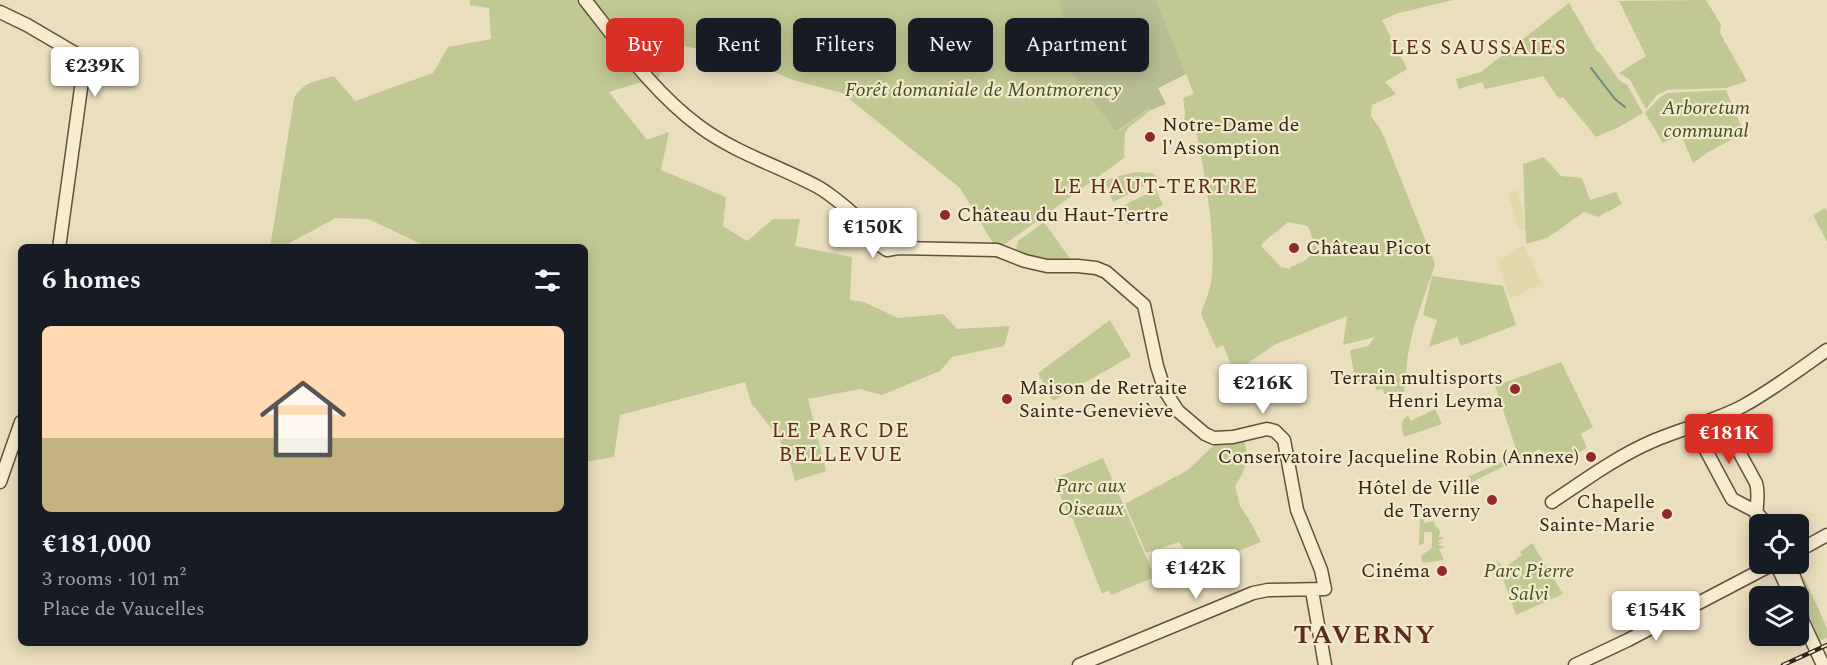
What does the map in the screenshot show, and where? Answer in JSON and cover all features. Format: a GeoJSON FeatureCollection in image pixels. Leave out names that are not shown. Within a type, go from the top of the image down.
{"type":"FeatureCollection","features":[{"type":"Feature","properties":{"kind":"street"},"geometry":{"type":"LineString","coordinates":[[585,0],[638,66],[675,106],[700,127],[731,147],[819,188],[871,229],[883,249],[997,250],[1025,261],[1047,266],[1096,268],[1106,272],[1144,304],[1157,366],[1166,391],[1178,411],[1205,434],[1214,438],[1267,429],[1275,431],[1284,440],[1297,510],[1321,570],[1325,589],[1268,590],[1253,593],[1079,665]]}},
{"type":"Feature","properties":{"kind":"street"},"geometry":{"type":"LineString","coordinates":[[0,12],[85,59],[60,244]]}},
{"type":"Feature","properties":{"kind":"street"},"geometry":{"type":"LineString","coordinates":[[1552,502],[1617,458],[1652,441],[1720,417],[1746,404],[1827,350]]}},
{"type":"Feature","properties":{"kind":"street"},"geometry":{"type":"LineString","coordinates":[[1720,417],[1756,483],[1755,511]]}},
{"type":"Feature","properties":{"kind":"street"},"geometry":{"type":"LineString","coordinates":[[1693,426],[1732,499],[1758,514]]}},
{"type":"Feature","properties":{"kind":"street"},"geometry":{"type":"LineString","coordinates":[[0,482],[18,431]]}},
{"type":"Feature","properties":{"kind":"street"},"geometry":{"type":"LineString","coordinates":[[1809,544],[1827,535]]}},
{"type":"Feature","properties":{"kind":"street"},"geometry":{"type":"LineString","coordinates":[[1575,665],[1621,644],[1756,574]]}},
{"type":"Feature","properties":{"kind":"street"},"geometry":{"type":"LineString","coordinates":[[1312,591],[1326,665]]}},
{"type":"Feature","properties":{"kind":"street"},"geometry":{"type":"LineString","coordinates":[[1809,634],[1823,665]]}},
{"type":"Feature","properties":{"kind":"shaded area"},"geometry":{"type":"Polygon","coordinates":[[[1517,190],[1528,228],[1519,231],[1508,194],[1517,190]]]}},
{"type":"Feature","properties":{"kind":"shaded area"},"geometry":{"type":"Polygon","coordinates":[[[1524,245],[1542,283],[1510,299],[1498,261],[1524,245]]]}},
{"type":"Feature","properties":{"kind":"green space","name":"Forêt domaniale de Montmorency"},"geometry":{"type":"Polygon","coordinates":[[[470,0],[1058,0],[1063,18],[1005,18],[1005,72],[1079,72],[1117,132],[1149,108],[1151,110],[1128,128],[1125,134],[1124,158],[997,250],[960,188],[842,93],[793,80],[774,72],[781,72],[781,18],[696,18],[696,49],[684,46],[684,18],[606,18],[606,72],[662,72],[654,84],[638,83],[609,92],[647,140],[669,132],[661,170],[726,197],[723,226],[747,241],[773,219],[800,219],[795,246],[852,257],[850,300],[864,302],[898,318],[943,314],[957,329],[1010,326],[1004,346],[952,357],[940,371],[882,395],[860,389],[808,399],[826,471],[795,481],[787,453],[776,434],[751,403],[745,382],[620,415],[614,457],[588,461],[588,244],[422,244],[368,219],[336,218],[288,244],[271,244],[294,99],[297,93],[311,83],[334,76],[355,101],[433,73],[448,47],[491,39],[489,8],[470,5],[470,0]]]}},
{"type":"Feature","properties":{"kind":"green space"},"geometry":{"type":"Polygon","coordinates":[[[1058,0],[1156,0],[1186,74],[1158,88],[1166,104],[1151,110],[1149,108],[1116,132],[1072,72],[1149,72],[1149,18],[1063,18],[1058,0]]]}},
{"type":"Feature","properties":{"kind":"green space"},"geometry":{"type":"Polygon","coordinates":[[[1156,0],[1453,0],[1399,13],[1382,20],[1407,69],[1385,82],[1396,94],[1372,105],[1371,116],[1382,132],[1435,264],[1414,327],[1408,353],[1404,393],[1384,394],[1383,389],[1376,390],[1375,383],[1356,386],[1350,350],[1368,346],[1375,337],[1343,345],[1347,316],[1276,344],[1234,372],[1223,345],[1216,348],[1201,314],[1210,287],[1212,266],[1211,227],[1206,187],[1196,131],[1184,129],[1183,98],[1194,94],[1156,0]],[[1288,222],[1261,246],[1281,267],[1291,269],[1290,267],[1305,261],[1312,252],[1308,226],[1288,222]]]}},
{"type":"Feature","properties":{"kind":"green space"},"geometry":{"type":"Polygon","coordinates":[[[1706,0],[1721,25],[1720,33],[1747,81],[1727,88],[1667,90],[1657,95],[1646,109],[1630,80],[1619,73],[1646,56],[1619,1],[1706,0]]]}},
{"type":"Feature","properties":{"kind":"green space"},"geometry":{"type":"Polygon","coordinates":[[[1569,3],[1597,51],[1619,80],[1627,85],[1643,113],[1596,137],[1563,97],[1559,99],[1543,76],[1485,89],[1482,82],[1459,89],[1456,79],[1481,72],[1569,3]]]}},
{"type":"Feature","properties":{"kind":"green space","name":"Arboretum communal"},"geometry":{"type":"Polygon","coordinates":[[[1726,90],[1744,133],[1693,163],[1682,137],[1678,136],[1663,143],[1645,113],[1667,93],[1726,90]]]}},
{"type":"Feature","properties":{"kind":"green space"},"geometry":{"type":"Polygon","coordinates":[[[1544,157],[1561,176],[1582,178],[1590,200],[1616,192],[1622,204],[1598,217],[1584,212],[1547,238],[1526,244],[1523,164],[1544,157]]]}},
{"type":"Feature","properties":{"kind":"green space"},"geometry":{"type":"Polygon","coordinates":[[[1135,172],[1152,173],[1160,178],[1113,202],[1105,180],[1135,172]]]}},
{"type":"Feature","properties":{"kind":"green space"},"geometry":{"type":"Polygon","coordinates":[[[1156,189],[1163,205],[1126,223],[1121,207],[1156,189]]]}},
{"type":"Feature","properties":{"kind":"green space"},"geometry":{"type":"Polygon","coordinates":[[[1825,208],[1827,211],[1827,242],[1813,215],[1825,208]]]}},
{"type":"Feature","properties":{"kind":"green space"},"geometry":{"type":"Polygon","coordinates":[[[1044,222],[1073,263],[1047,264],[1019,253],[1016,249],[1018,241],[1044,222]]]}},
{"type":"Feature","properties":{"kind":"green space"},"geometry":{"type":"Polygon","coordinates":[[[1432,276],[1503,286],[1516,325],[1461,346],[1457,337],[1429,347],[1437,320],[1423,315],[1432,276]]]}},
{"type":"Feature","properties":{"kind":"green space"},"geometry":{"type":"Polygon","coordinates":[[[1110,320],[1131,356],[1053,401],[1038,373],[1110,320]]]}},
{"type":"Feature","properties":{"kind":"green space"},"geometry":{"type":"Polygon","coordinates":[[[1561,362],[1593,427],[1581,434],[1587,448],[1561,463],[1558,458],[1547,463],[1540,449],[1470,483],[1467,477],[1518,455],[1495,386],[1561,362]]]}},
{"type":"Feature","properties":{"kind":"green space"},"geometry":{"type":"Polygon","coordinates":[[[1435,409],[1442,424],[1404,437],[1402,423],[1408,415],[1411,421],[1435,409]]]}},
{"type":"Feature","properties":{"kind":"green space"},"geometry":{"type":"Polygon","coordinates":[[[1243,437],[1247,457],[1242,474],[1235,486],[1240,506],[1261,542],[1196,568],[1179,542],[1146,553],[1125,504],[1188,470],[1213,446],[1243,437]]]}},
{"type":"Feature","properties":{"kind":"green space","name":"Parc aux Oiseaux"},"geometry":{"type":"Polygon","coordinates":[[[1103,458],[1155,577],[1111,595],[1108,590],[1102,594],[1072,517],[1069,518],[1054,479],[1103,458]]]}},
{"type":"Feature","properties":{"kind":"green space"},"geometry":{"type":"Polygon","coordinates":[[[1420,519],[1423,519],[1425,523],[1434,521],[1435,526],[1439,529],[1438,537],[1443,537],[1443,539],[1438,540],[1442,543],[1439,546],[1444,548],[1439,549],[1444,560],[1422,563],[1421,556],[1432,548],[1432,532],[1424,532],[1424,543],[1419,546],[1420,519]]]}},
{"type":"Feature","properties":{"kind":"green space","name":"Parc Pierre Salvi"},"geometry":{"type":"Polygon","coordinates":[[[1532,543],[1563,594],[1516,615],[1496,559],[1504,568],[1522,555],[1520,552],[1532,543]]]}},
{"type":"Feature","properties":{"kind":"green space"},"geometry":{"type":"Polygon","coordinates":[[[1809,588],[1827,628],[1827,638],[1820,641],[1811,619],[1809,588]]]}},
{"type":"Feature","properties":{"kind":"waterway"},"geometry":{"type":"LineString","coordinates":[[1591,68],[1615,99],[1625,107]]}},
{"type":"Feature","properties":{"kind":"railway"},"geometry":{"type":"LineString","coordinates":[[1783,665],[1827,645]]}},
{"type":"Feature","properties":{"kind":"place","name":"Notre-Dame de l'Assomption"},"geometry":{"type":"Point","coordinates":[1150,137]}},
{"type":"Feature","properties":{"kind":"place","name":"Château du Haut-Tertre"},"geometry":{"type":"Point","coordinates":[945,215]}},
{"type":"Feature","properties":{"kind":"place","name":"Château Picot"},"geometry":{"type":"Point","coordinates":[1294,248]}},
{"type":"Feature","properties":{"kind":"place","name":"Terrain multisports Henri Leyma"},"geometry":{"type":"Point","coordinates":[1515,389]}},
{"type":"Feature","properties":{"kind":"place","name":"Maison de Retraite Sainte-Geneviève"},"geometry":{"type":"Point","coordinates":[1007,399]}},
{"type":"Feature","properties":{"kind":"place","name":"Conservatoire Jacqueline Robin (Annexe)"},"geometry":{"type":"Point","coordinates":[1591,457]}},
{"type":"Feature","properties":{"kind":"place","name":"Hôtel de Ville de Taverny"},"geometry":{"type":"Point","coordinates":[1492,500]}},
{"type":"Feature","properties":{"kind":"place","name":"Chapelle Sainte-Marie"},"geometry":{"type":"Point","coordinates":[1667,514]}},
{"type":"Feature","properties":{"kind":"place","name":"Cinéma"},"geometry":{"type":"Point","coordinates":[1442,571]}},
{"type":"Feature","properties":{"kind":"district","name":"LES SAUSSAIES"},"geometry":{"type":"Point","coordinates":[1479,48]}},
{"type":"Feature","properties":{"kind":"district","name":"LE HAUT-TERTRE"},"geometry":{"type":"Point","coordinates":[1156,187]}},
{"type":"Feature","properties":{"kind":"district","name":"LE PARC DE BELLEVUE"},"geometry":{"type":"Point","coordinates":[841,443]}},
{"type":"Feature","properties":{"kind":"district","name":"TAVERNY"},"geometry":{"type":"Point","coordinates":[1365,635]}}]}
